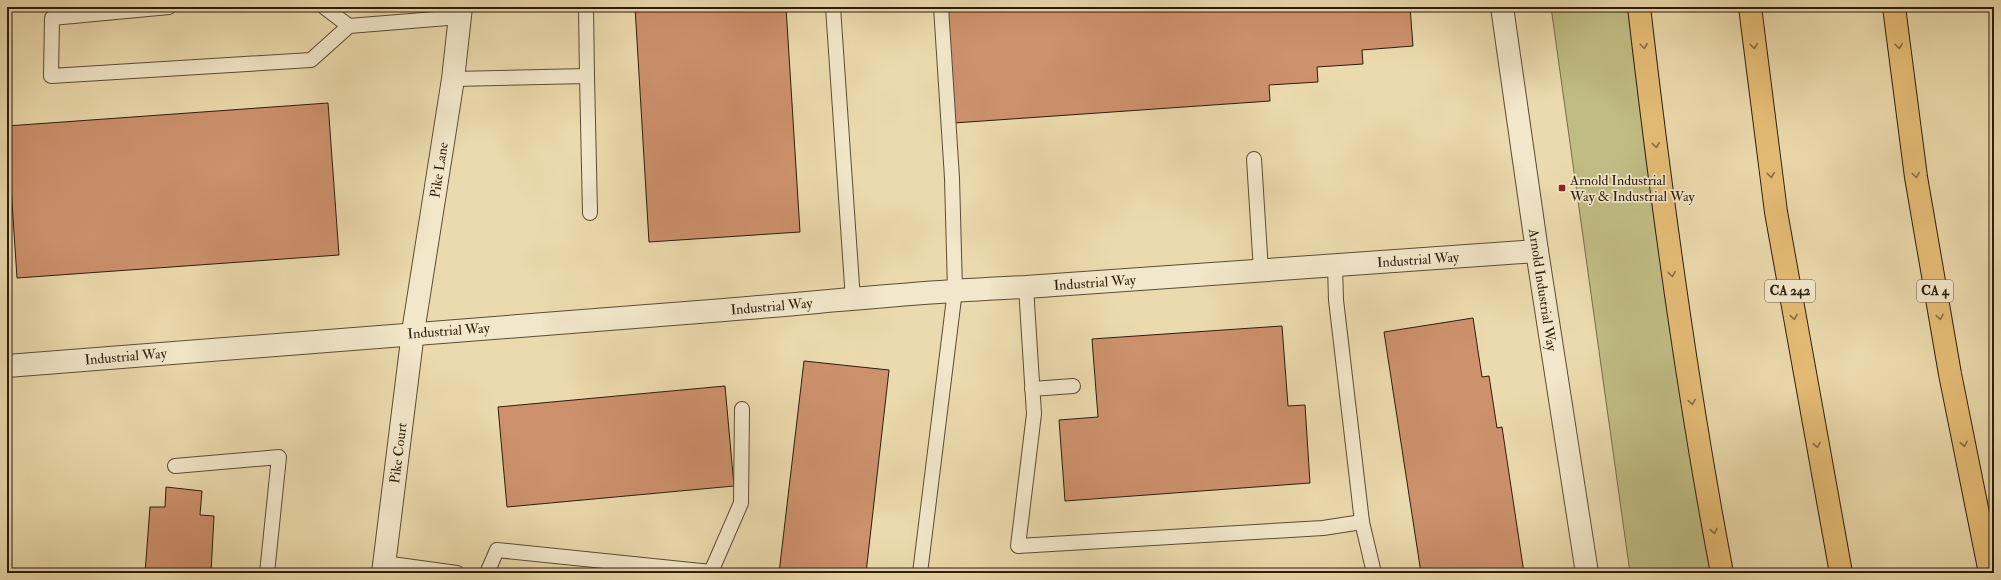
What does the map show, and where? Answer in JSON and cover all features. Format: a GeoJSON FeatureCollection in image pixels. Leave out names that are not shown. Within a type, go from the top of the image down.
{"type":"FeatureCollection","features":[{"type":"Feature","properties":{"kind":"highway"},"geometry":{"type":"LineString","coordinates":[[1639,7],[1673,285],[1703,474],[1722,573]]}},
{"type":"Feature","properties":{"kind":"highway","name":"CA 242"},"geometry":{"type":"LineString","coordinates":[[1750,7],[1776,212],[1841,573]]}},
{"type":"Feature","properties":{"kind":"highway","name":"CA 4"},"geometry":{"type":"LineString","coordinates":[[1894,7],[1916,177],[1950,374],[1990,573]]}},
{"type":"Feature","properties":{"kind":"street","name":"Arnold Industrial Way"},"geometry":{"type":"LineString","coordinates":[[1502,7],[1537,251],[1587,573]]}},
{"type":"Feature","properties":{"kind":"street","name":"Pike Lane"},"geometry":{"type":"LineString","coordinates":[[413,332],[453,79],[460,12]]}},
{"type":"Feature","properties":{"kind":"street","name":"Industrial Way"},"geometry":{"type":"LineString","coordinates":[[7,366],[413,332],[853,300],[954,290],[1026,287],[1537,251]]}},
{"type":"Feature","properties":{"kind":"street","name":"Pike Court"},"geometry":{"type":"LineString","coordinates":[[383,568],[413,332]]}},
{"type":"Feature","properties":{"kind":"lane"},"geometry":{"type":"LineString","coordinates":[[169,7],[52,18],[51,76],[311,60],[349,26],[460,12]]}},
{"type":"Feature","properties":{"kind":"lane"},"geometry":{"type":"LineString","coordinates":[[324,7],[349,26]]}},
{"type":"Feature","properties":{"kind":"lane"},"geometry":{"type":"LineString","coordinates":[[586,7],[590,213]]}},
{"type":"Feature","properties":{"kind":"lane"},"geometry":{"type":"LineString","coordinates":[[833,7],[853,300]]}},
{"type":"Feature","properties":{"kind":"lane"},"geometry":{"type":"LineString","coordinates":[[920,573],[954,290],[952,178],[941,7]]}},
{"type":"Feature","properties":{"kind":"lane"},"geometry":{"type":"LineString","coordinates":[[453,79],[587,76]]}},
{"type":"Feature","properties":{"kind":"lane"},"geometry":{"type":"LineString","coordinates":[[1254,158],[1261,271]]}},
{"type":"Feature","properties":{"kind":"lane"},"geometry":{"type":"LineString","coordinates":[[1335,266],[1336,300],[1362,522],[1374,573]]}},
{"type":"Feature","properties":{"kind":"lane"},"geometry":{"type":"LineString","coordinates":[[1026,287],[1034,414],[1018,546],[1323,528],[1362,522]]}},
{"type":"Feature","properties":{"kind":"lane"},"geometry":{"type":"LineString","coordinates":[[1032,389],[1073,386]]}},
{"type":"Feature","properties":{"kind":"lane"},"geometry":{"type":"LineString","coordinates":[[487,573],[497,550],[711,572],[741,503],[742,409]]}},
{"type":"Feature","properties":{"kind":"lane"},"geometry":{"type":"LineString","coordinates":[[175,466],[279,458],[266,573]]}},
{"type":"Feature","properties":{"kind":"lane"},"geometry":{"type":"LineString","coordinates":[[383,568],[457,573]]}},
{"type":"Feature","properties":{"kind":"shaded area"},"geometry":{"type":"Polygon","coordinates":[[[1551,7],[1639,7],[1722,573],[1630,573],[1551,7]]]}},
{"type":"Feature","properties":{"kind":"building"},"geometry":{"type":"Polygon","coordinates":[[[635,7],[786,7],[800,232],[649,242],[635,7]]]}},
{"type":"Feature","properties":{"kind":"building"},"geometry":{"type":"Polygon","coordinates":[[[946,7],[1410,7],[1413,46],[1362,50],[1363,64],[1317,67],[1318,82],[1269,85],[1270,101],[954,123],[946,7]]]}},
{"type":"Feature","properties":{"kind":"building"},"geometry":{"type":"Polygon","coordinates":[[[328,103],[339,255],[17,278],[7,126],[328,103]]]}},
{"type":"Feature","properties":{"kind":"building"},"geometry":{"type":"Polygon","coordinates":[[[1473,318],[1482,377],[1489,376],[1497,428],[1502,427],[1524,573],[1421,573],[1384,332],[1473,318]]]}},
{"type":"Feature","properties":{"kind":"building"},"geometry":{"type":"Polygon","coordinates":[[[1282,326],[1288,406],[1305,405],[1310,483],[1065,501],[1059,420],[1098,417],[1092,339],[1282,326]]]}},
{"type":"Feature","properties":{"kind":"building"},"geometry":{"type":"Polygon","coordinates":[[[804,361],[889,370],[866,573],[779,573],[804,361]]]}},
{"type":"Feature","properties":{"kind":"building"},"geometry":{"type":"Polygon","coordinates":[[[725,386],[734,486],[507,507],[498,407],[725,386]]]}},
{"type":"Feature","properties":{"kind":"building"},"geometry":{"type":"Polygon","coordinates":[[[166,487],[202,491],[200,515],[214,516],[211,573],[145,573],[150,507],[165,507],[166,487]]]}},
{"type":"Feature","properties":{"kind":"place","name":"Arnold Industrial Way & Industrial Way"},"geometry":{"type":"Point","coordinates":[1562,188]}}]}
